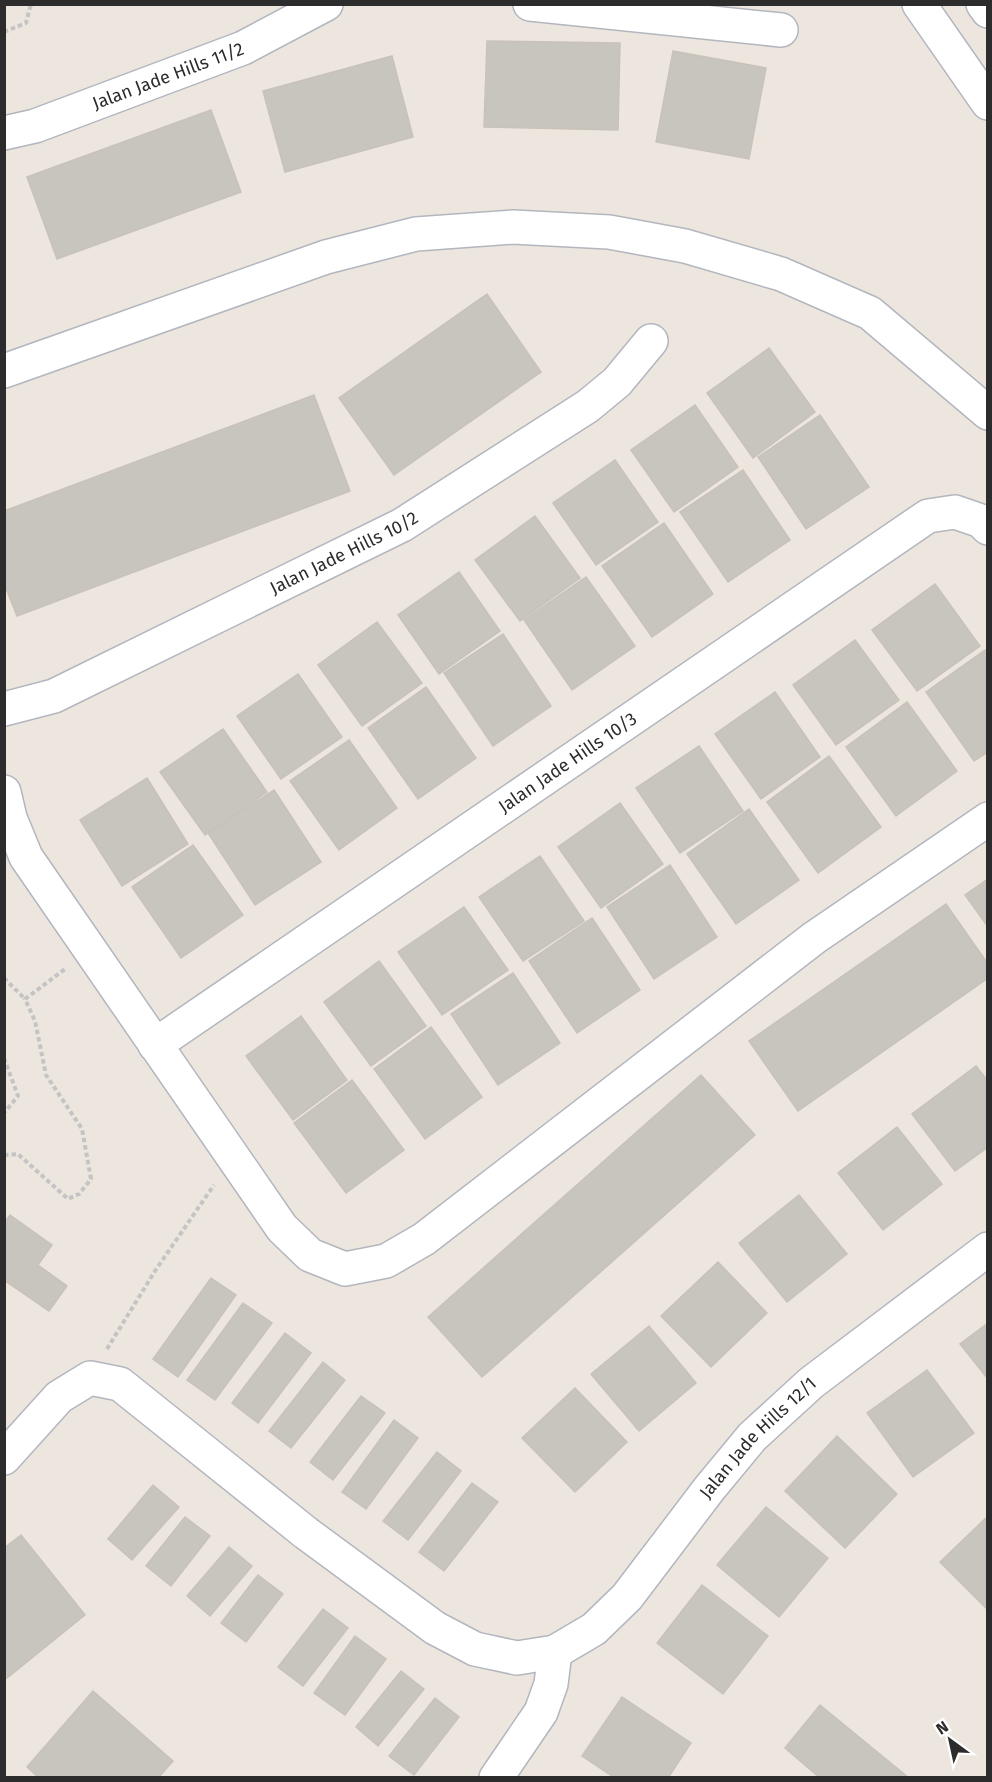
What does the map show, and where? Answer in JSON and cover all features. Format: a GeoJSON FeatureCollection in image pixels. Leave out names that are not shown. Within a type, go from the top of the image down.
{"type":"FeatureCollection","features":[{"type":"Feature","properties":{"kind":"street","name":"Jalan Jade Hills 11/2"},"geometry":{"type":"LineString","coordinates":[[4,133],[35,126],[243,48],[326,4]]}},
{"type":"Feature","properties":{"kind":"street"},"geometry":{"type":"LineString","coordinates":[[530,4],[621,9],[780,30]]}},
{"type":"Feature","properties":{"kind":"street"},"geometry":{"type":"LineString","coordinates":[[919,4],[987,103]]}},
{"type":"Feature","properties":{"kind":"street"},"geometry":{"type":"LineString","coordinates":[[983,4],[987,11]]}},
{"type":"Feature","properties":{"kind":"street"},"geometry":{"type":"LineString","coordinates":[[4,370],[326,257],[416,234],[513,227],[609,232],[685,246],[781,274],[870,313],[987,413]]}},
{"type":"Feature","properties":{"kind":"street","name":"Jalan Jade Hills 10/2"},"geometry":{"type":"LineString","coordinates":[[4,709],[54,696],[402,525],[588,406],[617,382],[651,341]]}},
{"type":"Feature","properties":{"kind":"street","name":"Jalan Jade Hills 10/3"},"geometry":{"type":"LineString","coordinates":[[155,1046],[928,516],[954,512],[981,521],[987,528]]}},
{"type":"Feature","properties":{"kind":"street"},"geometry":{"type":"LineString","coordinates":[[4,792],[10,818],[26,857],[282,1228],[310,1255],[345,1269],[386,1261],[423,1239],[814,938],[987,819]]}},
{"type":"Feature","properties":{"kind":"street","name":"Jalan Jade Hills 12/1"},"geometry":{"type":"LineString","coordinates":[[555,1652],[594,1629],[627,1596],[752,1437],[811,1383],[987,1249]]}},
{"type":"Feature","properties":{"kind":"street"},"geometry":{"type":"LineString","coordinates":[[4,1458],[59,1397],[90,1378],[120,1384],[306,1533],[435,1628],[475,1649],[517,1658],[555,1652],[551,1684],[541,1712],[496,1778]]}},
{"type":"Feature","properties":{"kind":"path"},"geometry":{"type":"LineString","coordinates":[[4,32],[26,23],[31,4]]}},
{"type":"Feature","properties":{"kind":"path"},"geometry":{"type":"LineString","coordinates":[[25,999],[90,950]]}},
{"type":"Feature","properties":{"kind":"path"},"geometry":{"type":"LineString","coordinates":[[4,978],[25,999],[35,1022],[46,1075],[82,1129],[91,1179],[79,1194],[68,1198],[18,1154],[4,1155]]}},
{"type":"Feature","properties":{"kind":"path"},"geometry":{"type":"LineString","coordinates":[[4,1058],[18,1096],[4,1113]]}},
{"type":"Feature","properties":{"kind":"path"},"geometry":{"type":"LineString","coordinates":[[90,1378],[155,1271],[215,1183],[229,1152]]}},
{"type":"Feature","properties":{"kind":"building"},"geometry":{"type":"Polygon","coordinates":[[[487,41],[620,43],[618,130],[484,127],[487,41]]]}},
{"type":"Feature","properties":{"kind":"building"},"geometry":{"type":"Polygon","coordinates":[[[673,51],[766,68],[749,159],[656,142],[673,51]]]}},
{"type":"Feature","properties":{"kind":"building"},"geometry":{"type":"Polygon","coordinates":[[[392,56],[413,137],[285,172],[263,91],[392,56]]]}},
{"type":"Feature","properties":{"kind":"building"},"geometry":{"type":"Polygon","coordinates":[[[211,110],[241,192],[57,259],[27,177],[211,110]]]}},
{"type":"Feature","properties":{"kind":"building"},"geometry":{"type":"Polygon","coordinates":[[[487,294],[541,372],[394,475],[339,398],[487,294]]]}},
{"type":"Feature","properties":{"kind":"building"},"geometry":{"type":"Polygon","coordinates":[[[769,348],[815,412],[753,458],[707,393],[769,348]]]}},
{"type":"Feature","properties":{"kind":"building"},"geometry":{"type":"Polygon","coordinates":[[[314,395],[350,491],[17,616],[4,583],[4,511],[314,395]]]}},
{"type":"Feature","properties":{"kind":"building"},"geometry":{"type":"Polygon","coordinates":[[[695,405],[738,467],[674,512],[631,450],[695,405]]]}},
{"type":"Feature","properties":{"kind":"building"},"geometry":{"type":"Polygon","coordinates":[[[820,415],[869,487],[806,529],[758,457],[820,415]]]}},
{"type":"Feature","properties":{"kind":"building"},"geometry":{"type":"Polygon","coordinates":[[[615,460],[658,522],[596,565],[553,503],[615,460]]]}},
{"type":"Feature","properties":{"kind":"building"},"geometry":{"type":"Polygon","coordinates":[[[743,470],[790,540],[728,582],[680,512],[743,470]]]}},
{"type":"Feature","properties":{"kind":"building"},"geometry":{"type":"Polygon","coordinates":[[[535,516],[580,578],[520,621],[475,560],[535,516]]]}},
{"type":"Feature","properties":{"kind":"building"},"geometry":{"type":"Polygon","coordinates":[[[664,523],[713,594],[652,637],[602,566],[664,523]]]}},
{"type":"Feature","properties":{"kind":"building"},"geometry":{"type":"Polygon","coordinates":[[[459,572],[500,631],[439,674],[398,615],[459,572]]]}},
{"type":"Feature","properties":{"kind":"building"},"geometry":{"type":"Polygon","coordinates":[[[586,577],[635,646],[572,690],[524,620],[586,577]]]}},
{"type":"Feature","properties":{"kind":"building"},"geometry":{"type":"Polygon","coordinates":[[[935,584],[980,646],[917,691],[872,630],[935,584]]]}},
{"type":"Feature","properties":{"kind":"building"},"geometry":{"type":"Polygon","coordinates":[[[377,622],[422,683],[362,726],[318,665],[377,622]]]}},
{"type":"Feature","properties":{"kind":"building"},"geometry":{"type":"Polygon","coordinates":[[[503,634],[551,706],[493,746],[444,673],[503,634]]]}},
{"type":"Feature","properties":{"kind":"building"},"geometry":{"type":"Polygon","coordinates":[[[855,640],[899,700],[836,745],[793,685],[855,640]]]}},
{"type":"Feature","properties":{"kind":"building"},"geometry":{"type":"Polygon","coordinates":[[[985,650],[988,654],[988,752],[974,761],[926,692],[985,650]]]}},
{"type":"Feature","properties":{"kind":"building"},"geometry":{"type":"Polygon","coordinates":[[[298,674],[342,737],[281,779],[237,716],[298,674]]]}},
{"type":"Feature","properties":{"kind":"building"},"geometry":{"type":"Polygon","coordinates":[[[426,687],[476,758],[418,799],[368,728],[426,687]]]}},
{"type":"Feature","properties":{"kind":"building"},"geometry":{"type":"Polygon","coordinates":[[[775,692],[820,757],[761,799],[715,734],[775,692]]]}},
{"type":"Feature","properties":{"kind":"building"},"geometry":{"type":"Polygon","coordinates":[[[907,702],[957,771],[896,816],[846,747],[907,702]]]}},
{"type":"Feature","properties":{"kind":"building"},"geometry":{"type":"Polygon","coordinates":[[[223,729],[267,792],[205,835],[160,772],[223,729]]]}},
{"type":"Feature","properties":{"kind":"building"},"geometry":{"type":"Polygon","coordinates":[[[349,740],[397,808],[339,850],[290,781],[349,740]]]}},
{"type":"Feature","properties":{"kind":"building"},"geometry":{"type":"Polygon","coordinates":[[[699,746],[743,811],[680,853],[636,788],[699,746]]]}},
{"type":"Feature","properties":{"kind":"building"},"geometry":{"type":"Polygon","coordinates":[[[829,756],[881,827],[818,873],[767,802],[829,756]]]}},
{"type":"Feature","properties":{"kind":"building"},"geometry":{"type":"Polygon","coordinates":[[[147,778],[188,844],[122,886],[80,820],[147,778]]]}},
{"type":"Feature","properties":{"kind":"building"},"geometry":{"type":"Polygon","coordinates":[[[274,790],[321,862],[255,905],[208,833],[274,790]]]}},
{"type":"Feature","properties":{"kind":"building"},"geometry":{"type":"Polygon","coordinates":[[[620,803],[663,864],[601,908],[558,847],[620,803]]]}},
{"type":"Feature","properties":{"kind":"building"},"geometry":{"type":"Polygon","coordinates":[[[749,809],[799,880],[736,924],[687,854],[749,809]]]}},
{"type":"Feature","properties":{"kind":"building"},"geometry":{"type":"Polygon","coordinates":[[[193,845],[243,915],[181,958],[132,887],[193,845]]]}},
{"type":"Feature","properties":{"kind":"building"},"geometry":{"type":"Polygon","coordinates":[[[540,856],[584,921],[523,961],[479,897],[540,856]]]}},
{"type":"Feature","properties":{"kind":"building"},"geometry":{"type":"Polygon","coordinates":[[[670,865],[717,937],[654,979],[607,907],[670,865]]]}},
{"type":"Feature","properties":{"kind":"building"},"geometry":{"type":"Polygon","coordinates":[[[988,879],[988,927],[965,895],[988,879]]]}},
{"type":"Feature","properties":{"kind":"building"},"geometry":{"type":"Polygon","coordinates":[[[946,904],[988,964],[988,978],[798,1111],[749,1041],[946,904]]]}},
{"type":"Feature","properties":{"kind":"building"},"geometry":{"type":"Polygon","coordinates":[[[464,907],[508,970],[442,1015],[398,952],[464,907]]]}},
{"type":"Feature","properties":{"kind":"building"},"geometry":{"type":"Polygon","coordinates":[[[592,918],[640,990],[577,1033],[529,961],[592,918]]]}},
{"type":"Feature","properties":{"kind":"building"},"geometry":{"type":"Polygon","coordinates":[[[379,961],[426,1026],[371,1066],[324,1002],[379,961]]]}},
{"type":"Feature","properties":{"kind":"building"},"geometry":{"type":"Polygon","coordinates":[[[513,973],[560,1043],[498,1085],[451,1014],[513,973]]]}},
{"type":"Feature","properties":{"kind":"building"},"geometry":{"type":"Polygon","coordinates":[[[301,1016],[347,1080],[293,1120],[246,1056],[301,1016]]]}},
{"type":"Feature","properties":{"kind":"building"},"geometry":{"type":"Polygon","coordinates":[[[431,1027],[482,1097],[425,1139],[374,1069],[431,1027]]]}},
{"type":"Feature","properties":{"kind":"building"},"geometry":{"type":"Polygon","coordinates":[[[976,1066],[988,1081],[988,1147],[955,1171],[912,1114],[976,1066]]]}},
{"type":"Feature","properties":{"kind":"building"},"geometry":{"type":"Polygon","coordinates":[[[701,1075],[755,1135],[482,1377],[428,1317],[701,1075]]]}},
{"type":"Feature","properties":{"kind":"building"},"geometry":{"type":"Polygon","coordinates":[[[352,1080],[404,1150],[346,1193],[294,1123],[352,1080]]]}},
{"type":"Feature","properties":{"kind":"building"},"geometry":{"type":"Polygon","coordinates":[[[897,1127],[942,1184],[883,1230],[838,1173],[897,1127]]]}},
{"type":"Feature","properties":{"kind":"building"},"geometry":{"type":"Polygon","coordinates":[[[799,1195],[847,1254],[787,1302],[739,1243],[799,1195]]]}},
{"type":"Feature","properties":{"kind":"building"},"geometry":{"type":"Polygon","coordinates":[[[10,1215],[52,1245],[38,1265],[67,1286],[49,1311],[4,1280],[4,1223],[10,1215]]]}},
{"type":"Feature","properties":{"kind":"building"},"geometry":{"type":"Polygon","coordinates":[[[718,1262],[767,1313],[711,1367],[661,1316],[718,1262]]]}},
{"type":"Feature","properties":{"kind":"building"},"geometry":{"type":"Polygon","coordinates":[[[211,1278],[236,1295],[178,1377],[153,1359],[211,1278]]]}},
{"type":"Feature","properties":{"kind":"building"},"geometry":{"type":"Polygon","coordinates":[[[243,1303],[272,1323],[215,1400],[187,1380],[243,1303]]]}},
{"type":"Feature","properties":{"kind":"building"},"geometry":{"type":"Polygon","coordinates":[[[988,1323],[988,1379],[960,1344],[988,1323]]]}},
{"type":"Feature","properties":{"kind":"building"},"geometry":{"type":"Polygon","coordinates":[[[649,1326],[696,1383],[639,1431],[591,1374],[649,1326]]]}},
{"type":"Feature","properties":{"kind":"building"},"geometry":{"type":"Polygon","coordinates":[[[285,1333],[311,1353],[258,1423],[232,1403],[285,1333]]]}},
{"type":"Feature","properties":{"kind":"building"},"geometry":{"type":"Polygon","coordinates":[[[323,1362],[345,1380],[291,1448],[269,1431],[323,1362]]]}},
{"type":"Feature","properties":{"kind":"building"},"geometry":{"type":"Polygon","coordinates":[[[927,1370],[974,1433],[913,1477],[867,1413],[927,1370]]]}},
{"type":"Feature","properties":{"kind":"building"},"geometry":{"type":"Polygon","coordinates":[[[575,1388],[627,1442],[575,1492],[522,1438],[575,1388]]]}},
{"type":"Feature","properties":{"kind":"building"},"geometry":{"type":"Polygon","coordinates":[[[361,1396],[385,1413],[333,1480],[310,1462],[361,1396]]]}},
{"type":"Feature","properties":{"kind":"building"},"geometry":{"type":"Polygon","coordinates":[[[394,1420],[418,1438],[366,1509],[342,1492],[394,1420]]]}},
{"type":"Feature","properties":{"kind":"building"},"geometry":{"type":"Polygon","coordinates":[[[837,1436],[897,1494],[845,1548],[785,1491],[837,1436]]]}},
{"type":"Feature","properties":{"kind":"building"},"geometry":{"type":"Polygon","coordinates":[[[437,1452],[461,1471],[408,1540],[383,1521],[437,1452]]]}},
{"type":"Feature","properties":{"kind":"building"},"geometry":{"type":"Polygon","coordinates":[[[472,1483],[498,1502],[444,1571],[419,1552],[472,1483]]]}},
{"type":"Feature","properties":{"kind":"building"},"geometry":{"type":"Polygon","coordinates":[[[153,1485],[179,1507],[132,1560],[108,1539],[153,1485]]]}},
{"type":"Feature","properties":{"kind":"building"},"geometry":{"type":"Polygon","coordinates":[[[766,1507],[828,1558],[779,1617],[717,1565],[766,1507]]]}},
{"type":"Feature","properties":{"kind":"building"},"geometry":{"type":"Polygon","coordinates":[[[988,1516],[988,1610],[940,1562],[988,1516]]]}},
{"type":"Feature","properties":{"kind":"building"},"geometry":{"type":"Polygon","coordinates":[[[185,1517],[210,1536],[171,1586],[146,1566],[185,1517]]]}},
{"type":"Feature","properties":{"kind":"building"},"geometry":{"type":"Polygon","coordinates":[[[21,1535],[85,1615],[7,1678],[4,1676],[4,1548],[21,1535]]]}},
{"type":"Feature","properties":{"kind":"building"},"geometry":{"type":"Polygon","coordinates":[[[229,1547],[252,1566],[210,1616],[187,1596],[229,1547]]]}},
{"type":"Feature","properties":{"kind":"building"},"geometry":{"type":"Polygon","coordinates":[[[258,1575],[283,1594],[246,1642],[221,1623],[258,1575]]]}},
{"type":"Feature","properties":{"kind":"building"},"geometry":{"type":"Polygon","coordinates":[[[702,1585],[768,1636],[723,1694],[657,1643],[702,1585]]]}},
{"type":"Feature","properties":{"kind":"building"},"geometry":{"type":"Polygon","coordinates":[[[323,1609],[348,1628],[303,1686],[278,1667],[323,1609]]]}},
{"type":"Feature","properties":{"kind":"building"},"geometry":{"type":"Polygon","coordinates":[[[355,1636],[386,1659],[345,1715],[314,1693],[355,1636]]]}},
{"type":"Feature","properties":{"kind":"building"},"geometry":{"type":"Polygon","coordinates":[[[401,1671],[424,1689],[378,1746],[356,1727],[401,1671]]]}},
{"type":"Feature","properties":{"kind":"building"},"geometry":{"type":"Polygon","coordinates":[[[93,1691],[173,1761],[158,1778],[39,1778],[27,1767],[93,1691]]]}},
{"type":"Feature","properties":{"kind":"building"},"geometry":{"type":"Polygon","coordinates":[[[622,1697],[691,1743],[668,1778],[615,1778],[582,1756],[622,1697]]]}},
{"type":"Feature","properties":{"kind":"building"},"geometry":{"type":"Polygon","coordinates":[[[435,1698],[459,1717],[414,1775],[389,1756],[435,1698]]]}},
{"type":"Feature","properties":{"kind":"building"},"geometry":{"type":"Polygon","coordinates":[[[820,1705],[909,1778],[820,1778],[785,1748],[820,1705]]]}}]}
